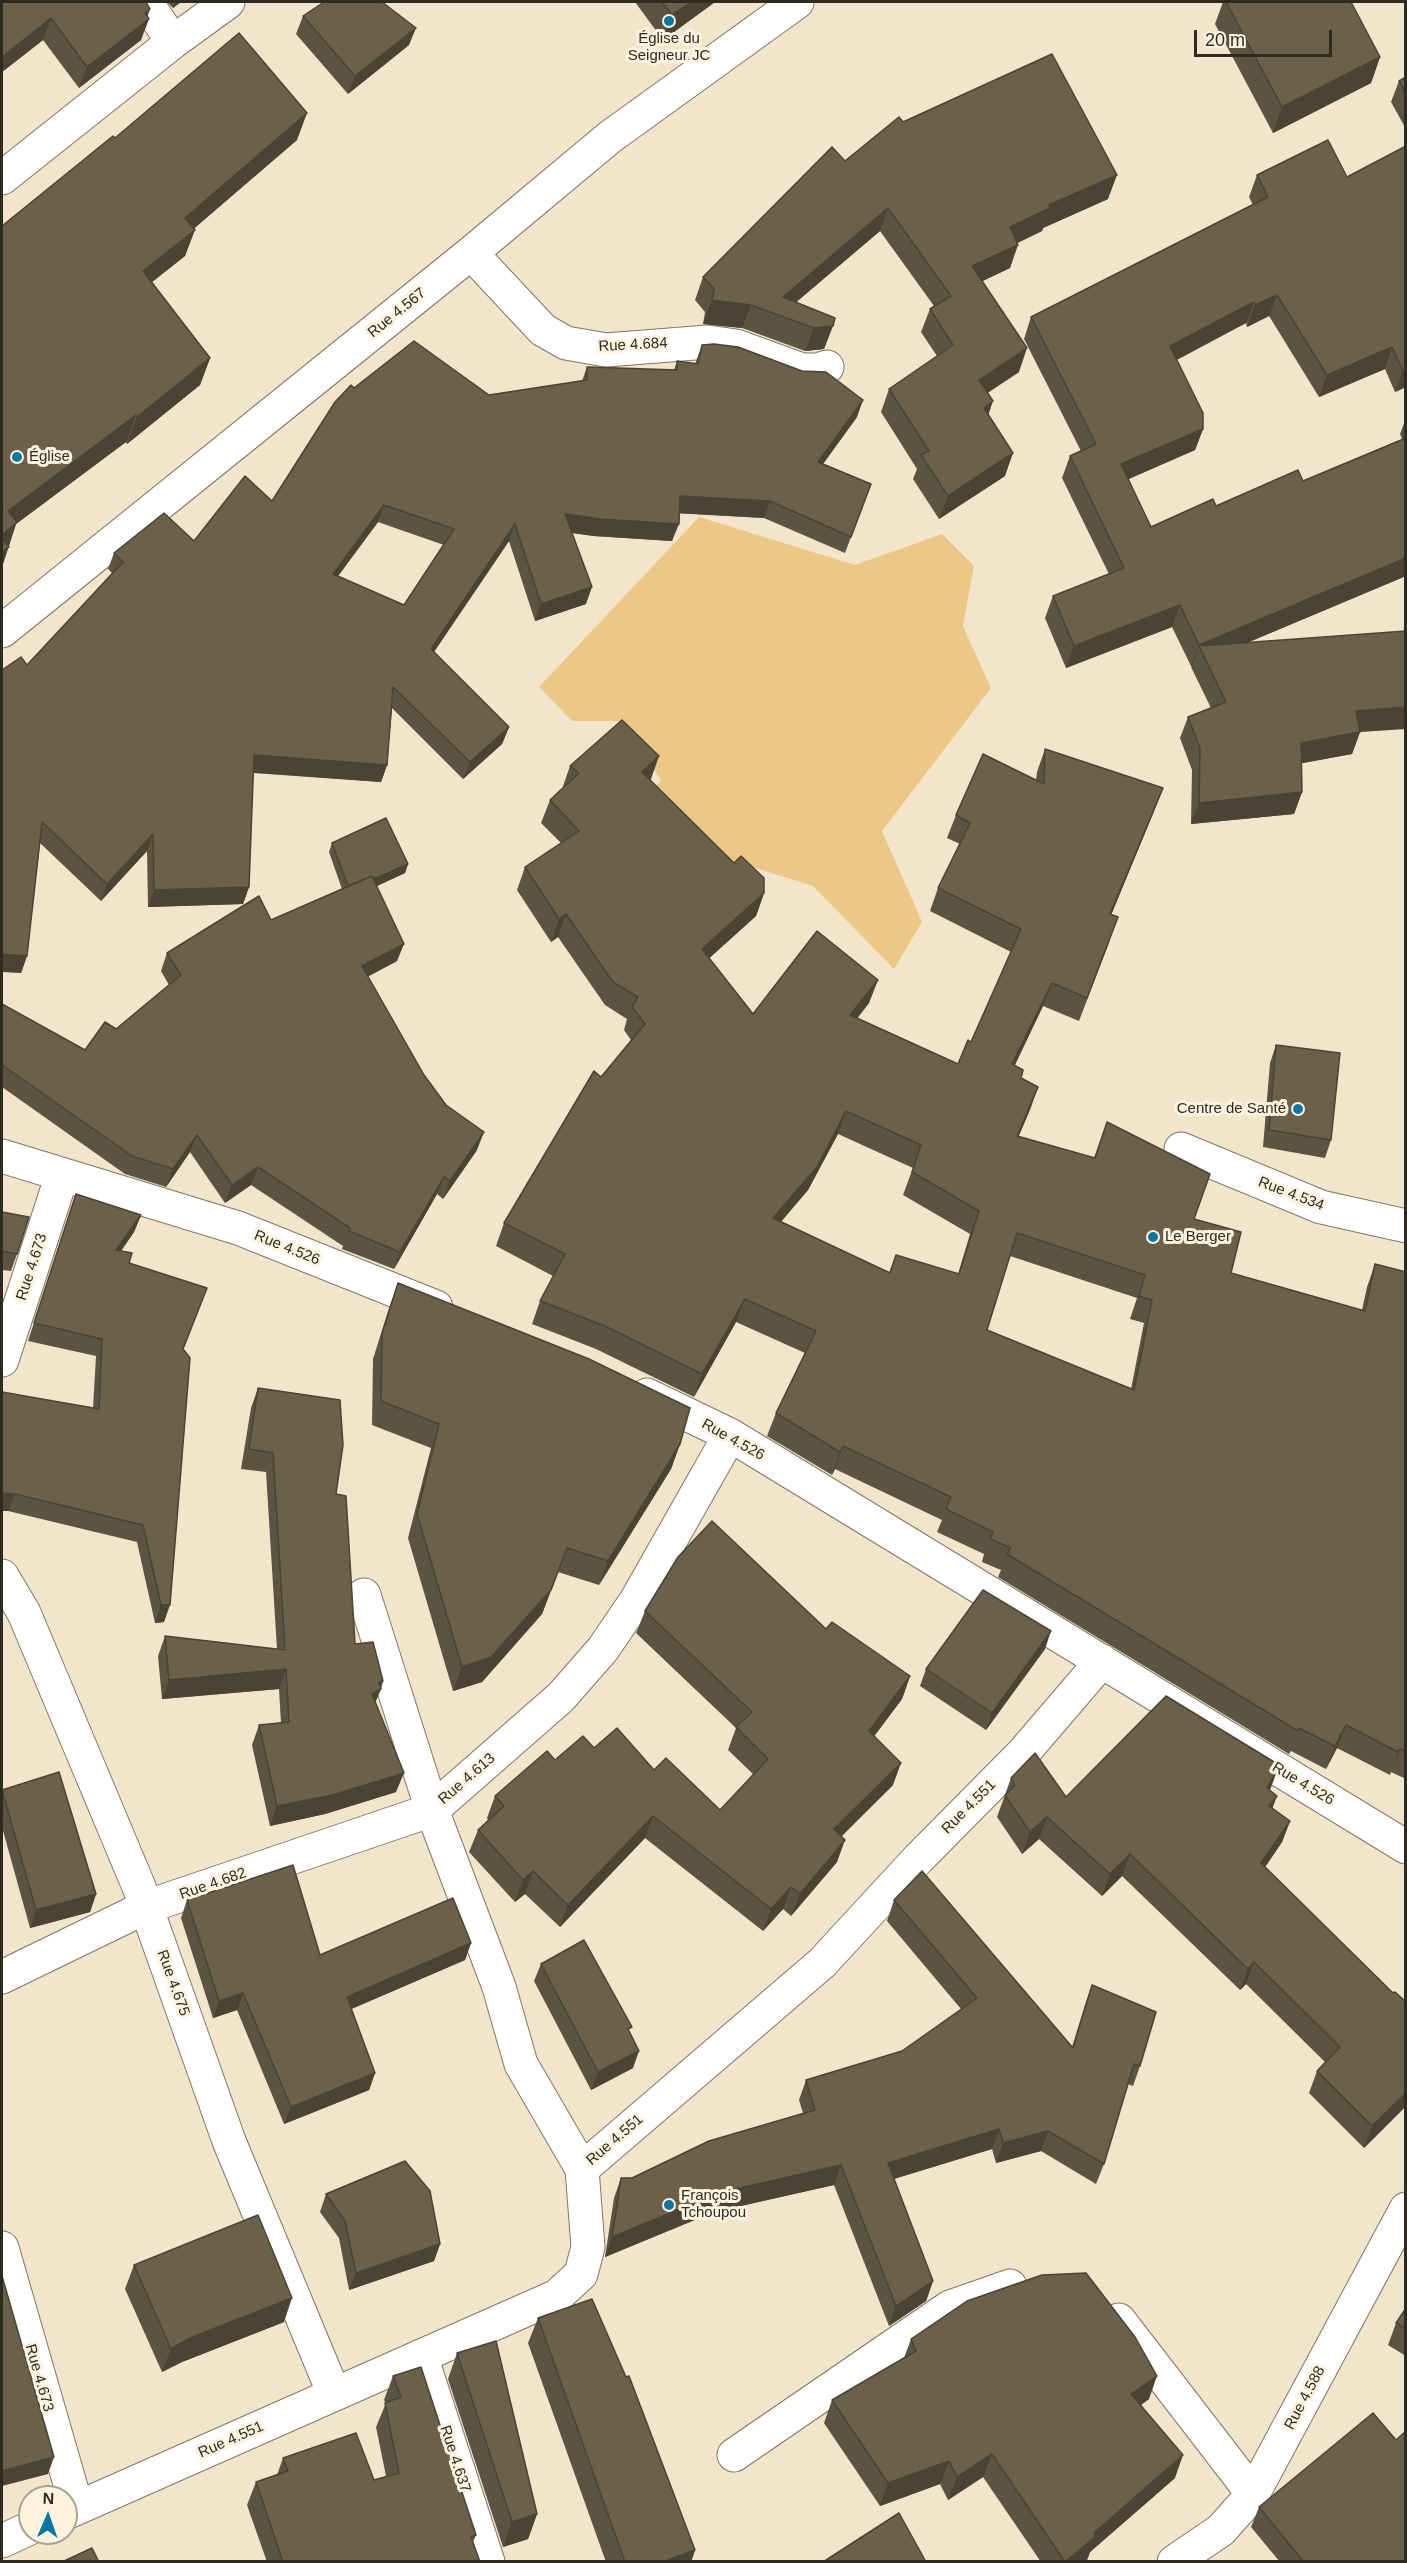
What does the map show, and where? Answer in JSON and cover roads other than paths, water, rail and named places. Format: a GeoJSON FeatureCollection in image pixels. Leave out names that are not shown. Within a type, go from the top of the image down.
{"type":"FeatureCollection","features":[{"type":"Feature","properties":{"kind":"street"},"geometry":{"type":"LineString","coordinates":[[146,2],[173,42]]}},
{"type":"Feature","properties":{"kind":"street"},"geometry":{"type":"LineString","coordinates":[[2,178],[173,42],[228,2]]}},
{"type":"Feature","properties":{"kind":"street","name":"Rue 4.567"},"geometry":{"type":"LineString","coordinates":[[2,632],[471,254],[610,137],[797,2]]}},
{"type":"Feature","properties":{"kind":"street","name":"Rue 4.684"},"geometry":{"type":"LineString","coordinates":[[471,254],[543,330],[566,343],[606,350],[708,342],[736,346],[802,370],[827,367]]}},
{"type":"Feature","properties":{"kind":"street","name":"Rue 4.534"},"geometry":{"type":"LineString","coordinates":[[1181,1149],[1321,1207],[1406,1226]]}},
{"type":"Feature","properties":{"kind":"street","name":"Rue 4.526"},"geometry":{"type":"LineString","coordinates":[[2,1156],[238,1228],[460,1317]]}},
{"type":"Feature","properties":{"kind":"street","name":"Rue 4.673"},"geometry":{"type":"LineString","coordinates":[[2,1360],[62,1175]]}},
{"type":"Feature","properties":{"kind":"street","name":"Rue 4.526"},"geometry":{"type":"LineString","coordinates":[[618,1381],[730,1435],[1406,1847]]}},
{"type":"Feature","properties":{"kind":"street","name":"Rue 4.613"},"geometry":{"type":"LineString","coordinates":[[582,2169],[521,2064],[499,1987],[432,1810],[561,1696],[603,1649],[637,1599],[730,1435]]}},
{"type":"Feature","properties":{"kind":"street","name":"Rue 4.675"},"geometry":{"type":"LineString","coordinates":[[2,1576],[24,1613],[146,1907],[229,2141],[334,2394]]}},
{"type":"Feature","properties":{"kind":"street"},"geometry":{"type":"LineString","coordinates":[[364,1595],[432,1810]]}},
{"type":"Feature","properties":{"kind":"street","name":"Rue 4.551"},"geometry":{"type":"LineString","coordinates":[[78,2507],[557,2296],[581,2274],[588,2247],[582,2169],[822,1963],[918,1859],[1024,1752],[1102,1661]]}},
{"type":"Feature","properties":{"kind":"street","name":"Rue 4.682"},"geometry":{"type":"LineString","coordinates":[[2,1977],[146,1907],[432,1810]]}},
{"type":"Feature","properties":{"kind":"street","name":"Rue 4.588"},"geometry":{"type":"LineString","coordinates":[[1174,2562],[1221,2530],[1253,2494],[1406,2209]]}},
{"type":"Feature","properties":{"kind":"street","name":"Rue 4.673"},"geometry":{"type":"LineString","coordinates":[[2,2248],[65,2485]]}},
{"type":"Feature","properties":{"kind":"street"},"geometry":{"type":"LineString","coordinates":[[734,2455],[950,2307],[1030,2279],[1042,2279]]}},
{"type":"Feature","properties":{"kind":"street"},"geometry":{"type":"LineString","coordinates":[[1099,2294],[1253,2494]]}},
{"type":"Feature","properties":{"kind":"street","name":"Rue 4.637"},"geometry":{"type":"LineString","coordinates":[[421,2356],[488,2562]]}},
{"type":"Feature","properties":{"kind":"street"},"geometry":{"type":"LineString","coordinates":[[2,2541],[18,2534]]}},
{"type":"Feature","properties":{"kind":"place","name":"Église du Seigneur JC"},"geometry":{"type":"Point","coordinates":[669,21]}},
{"type":"Feature","properties":{"kind":"place","name":"Église"},"geometry":{"type":"Point","coordinates":[17,457]}},
{"type":"Feature","properties":{"kind":"place","name":"Centre de Santé"},"geometry":{"type":"Point","coordinates":[1298,1109]}},
{"type":"Feature","properties":{"kind":"place","name":"Le Berger"},"geometry":{"type":"Point","coordinates":[1153,1237]}},
{"type":"Feature","properties":{"kind":"place","name":"François Tchoupou"},"geometry":{"type":"Point","coordinates":[669,2205]}}]}
